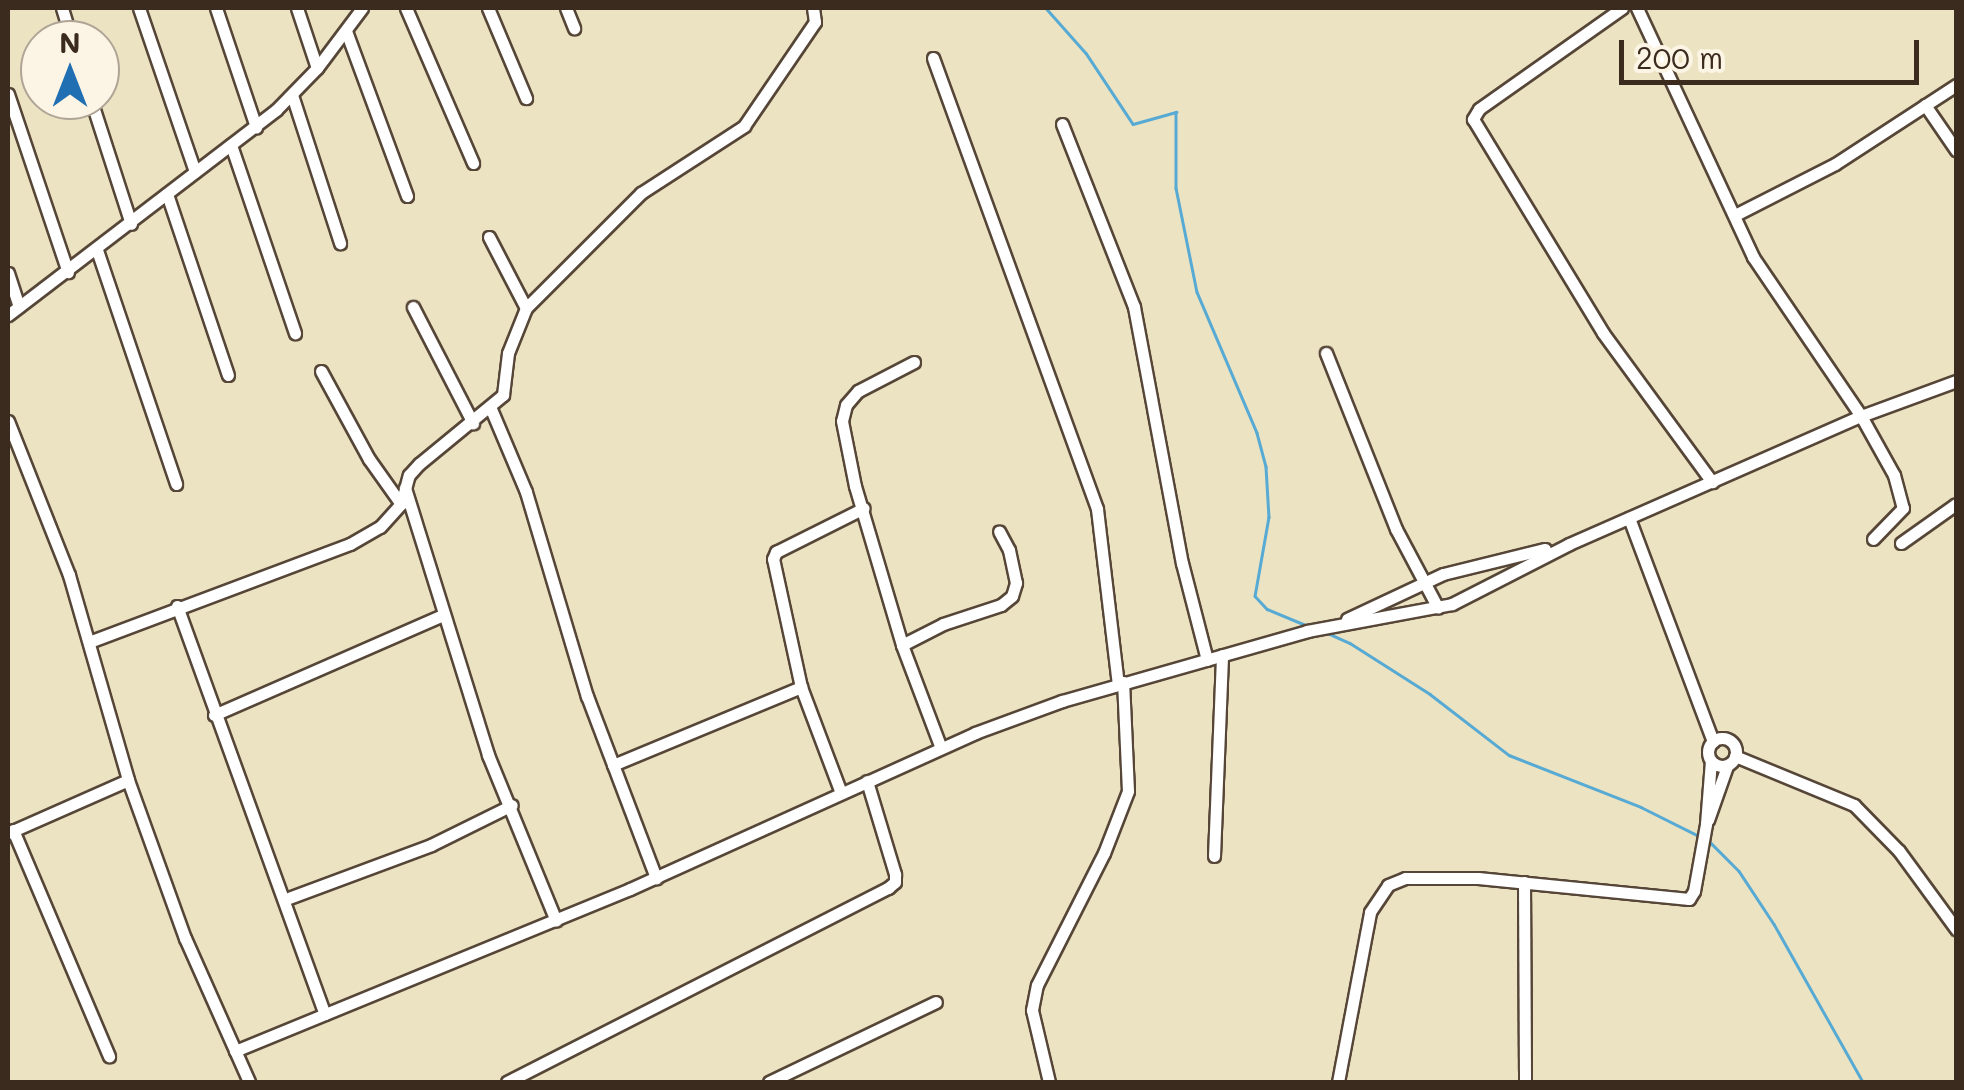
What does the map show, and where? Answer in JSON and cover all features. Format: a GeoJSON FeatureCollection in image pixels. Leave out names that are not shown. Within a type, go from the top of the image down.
{"type":"FeatureCollection","features":[{"type":"Feature","properties":{"kind":"street"},"geometry":{"type":"LineString","coordinates":[[138,8],[194,172]]}},
{"type":"Feature","properties":{"kind":"street"},"geometry":{"type":"LineString","coordinates":[[216,8],[256,126]]}},
{"type":"Feature","properties":{"kind":"street"},"geometry":{"type":"LineString","coordinates":[[297,8],[317,68]]}},
{"type":"Feature","properties":{"kind":"street"},"geometry":{"type":"LineString","coordinates":[[8,315],[256,126],[317,68],[362,8]]}},
{"type":"Feature","properties":{"kind":"street"},"geometry":{"type":"LineString","coordinates":[[406,8],[473,163]]}},
{"type":"Feature","properties":{"kind":"street"},"geometry":{"type":"LineString","coordinates":[[488,8],[526,98]]}},
{"type":"Feature","properties":{"kind":"street"},"geometry":{"type":"LineString","coordinates":[[566,8],[574,28]]}},
{"type":"Feature","properties":{"kind":"street"},"geometry":{"type":"LineString","coordinates":[[89,642],[350,544],[380,527],[401,504],[419,464],[491,409],[503,395],[508,353],[526,308],[641,192],[744,126],[815,22],[813,8]]}},
{"type":"Feature","properties":{"kind":"street"},"geometry":{"type":"LineString","coordinates":[[1637,8],[1775,294],[1861,416],[1903,498],[1903,508],[1873,539]]}},
{"type":"Feature","properties":{"kind":"street"},"geometry":{"type":"LineString","coordinates":[[1615,10],[1478,108],[1473,119],[1603,333],[1712,482]]}},
{"type":"Feature","properties":{"kind":"street"},"geometry":{"type":"LineString","coordinates":[[346,31],[407,196]]}},
{"type":"Feature","properties":{"kind":"street"},"geometry":{"type":"LineString","coordinates":[[933,58],[1097,509],[1121,683],[1128,790],[1104,853],[1037,984],[1032,1010],[1049,1082]]}},
{"type":"Feature","properties":{"kind":"street"},"geometry":{"type":"LineString","coordinates":[[1736,216],[1835,164],[1956,85]]}},
{"type":"Feature","properties":{"kind":"street"},"geometry":{"type":"LineString","coordinates":[[8,94],[68,272]]}},
{"type":"Feature","properties":{"kind":"street"},"geometry":{"type":"LineString","coordinates":[[292,94],[340,243]]}},
{"type":"Feature","properties":{"kind":"street"},"geometry":{"type":"LineString","coordinates":[[1925,105],[1956,150]]}},
{"type":"Feature","properties":{"kind":"street"},"geometry":{"type":"LineString","coordinates":[[97,120],[131,224]]}},
{"type":"Feature","properties":{"kind":"street"},"geometry":{"type":"LineString","coordinates":[[1062,124],[1134,307],[1182,563],[1207,660]]}},
{"type":"Feature","properties":{"kind":"street"},"geometry":{"type":"LineString","coordinates":[[231,145],[295,334]]}},
{"type":"Feature","properties":{"kind":"street"},"geometry":{"type":"LineString","coordinates":[[167,194],[228,376]]}},
{"type":"Feature","properties":{"kind":"street"},"geometry":{"type":"LineString","coordinates":[[488,237],[526,308]]}},
{"type":"Feature","properties":{"kind":"street"},"geometry":{"type":"LineString","coordinates":[[97,250],[176,484]]}},
{"type":"Feature","properties":{"kind":"street"},"geometry":{"type":"LineString","coordinates":[[8,273],[18,306]]}},
{"type":"Feature","properties":{"kind":"street"},"geometry":{"type":"LineString","coordinates":[[414,306],[473,423]]}},
{"type":"Feature","properties":{"kind":"street"},"geometry":{"type":"LineString","coordinates":[[1326,354],[1368,464],[1438,608]]}},
{"type":"Feature","properties":{"kind":"street"},"geometry":{"type":"LineString","coordinates":[[914,362],[858,392],[846,405],[845,439],[902,645],[940,748]]}},
{"type":"Feature","properties":{"kind":"street"},"geometry":{"type":"LineString","coordinates":[[321,371],[369,459],[401,504]]}},
{"type":"Feature","properties":{"kind":"street"},"geometry":{"type":"LineString","coordinates":[[235,1051],[556,921],[940,748],[1121,683],[1338,623],[1438,608],[1569,544],[1861,416],[1956,381]]}},
{"type":"Feature","properties":{"kind":"street"},"geometry":{"type":"LineString","coordinates":[[491,409],[526,492],[587,696],[656,878]]}},
{"type":"Feature","properties":{"kind":"street"},"geometry":{"type":"LineString","coordinates":[[8,421],[69,575],[128,780],[186,938],[248,1082]]}},
{"type":"Feature","properties":{"kind":"street"},"geometry":{"type":"LineString","coordinates":[[405,488],[488,754],[556,921]]}},
{"type":"Feature","properties":{"kind":"street"},"geometry":{"type":"LineString","coordinates":[[1901,543],[1956,504]]}},
{"type":"Feature","properties":{"kind":"street"},"geometry":{"type":"LineString","coordinates":[[841,792],[801,686],[773,558],[776,552],[864,508]]}},
{"type":"Feature","properties":{"kind":"street"},"geometry":{"type":"LineString","coordinates":[[1630,518],[1713,742]]}},
{"type":"Feature","properties":{"kind":"street"},"geometry":{"type":"LineString","coordinates":[[902,645],[942,624],[1001,605],[1012,596],[1016,583],[1009,550],[999,531]]}},
{"type":"Feature","properties":{"kind":"street"},"geometry":{"type":"LineString","coordinates":[[1338,623],[1467,566],[1569,544]]}},
{"type":"Feature","properties":{"kind":"street"},"geometry":{"type":"LineString","coordinates":[[177,606],[325,1014]]}},
{"type":"Feature","properties":{"kind":"street"},"geometry":{"type":"LineString","coordinates":[[214,715],[442,615]]}},
{"type":"Feature","properties":{"kind":"street"},"geometry":{"type":"LineString","coordinates":[[1214,856],[1222,655]]}},
{"type":"Feature","properties":{"kind":"street"},"geometry":{"type":"LineString","coordinates":[[613,765],[801,686]]}},
{"type":"Feature","properties":{"kind":"street"},"geometry":{"type":"LineString","coordinates":[[1706,824],[1731,761],[1730,741],[1713,742]]}},
{"type":"Feature","properties":{"kind":"street"},"geometry":{"type":"LineString","coordinates":[[1338,1082],[1370,912],[1388,885],[1405,878],[1430,876],[1688,899],[1706,824],[1711,761],[1708,749],[1713,742]]}},
{"type":"Feature","properties":{"kind":"street"},"geometry":{"type":"LineString","coordinates":[[1711,761],[1731,761],[1854,805],[1899,851],[1956,929]]}},
{"type":"Feature","properties":{"kind":"street"},"geometry":{"type":"LineString","coordinates":[[109,1056],[10,831],[128,780]]}},
{"type":"Feature","properties":{"kind":"street"},"geometry":{"type":"LineString","coordinates":[[507,1082],[888,888],[895,882],[895,874],[867,781]]}},
{"type":"Feature","properties":{"kind":"street"},"geometry":{"type":"LineString","coordinates":[[286,899],[431,845],[512,805]]}},
{"type":"Feature","properties":{"kind":"street"},"geometry":{"type":"LineString","coordinates":[[1524,882],[1525,1082]]}},
{"type":"Feature","properties":{"kind":"street"},"geometry":{"type":"LineString","coordinates":[[769,1082],[936,1002]]}},
{"type":"Feature","properties":{"kind":"waterway"},"geometry":{"type":"LineString","coordinates":[[1046,8],[1086,53],[1133,124],[1176,112],[1176,188],[1197,292],[1257,433],[1266,467],[1269,517],[1255,596],[1267,609],[1308,626]]}},
{"type":"Feature","properties":{"kind":"waterway"},"geometry":{"type":"LineString","coordinates":[[1325,632],[1350,643],[1430,694],[1509,755],[1641,807],[1697,835]]}},
{"type":"Feature","properties":{"kind":"waterway"},"geometry":{"type":"LineString","coordinates":[[1709,841],[1739,871],[1774,924],[1863,1082]]}}]}
